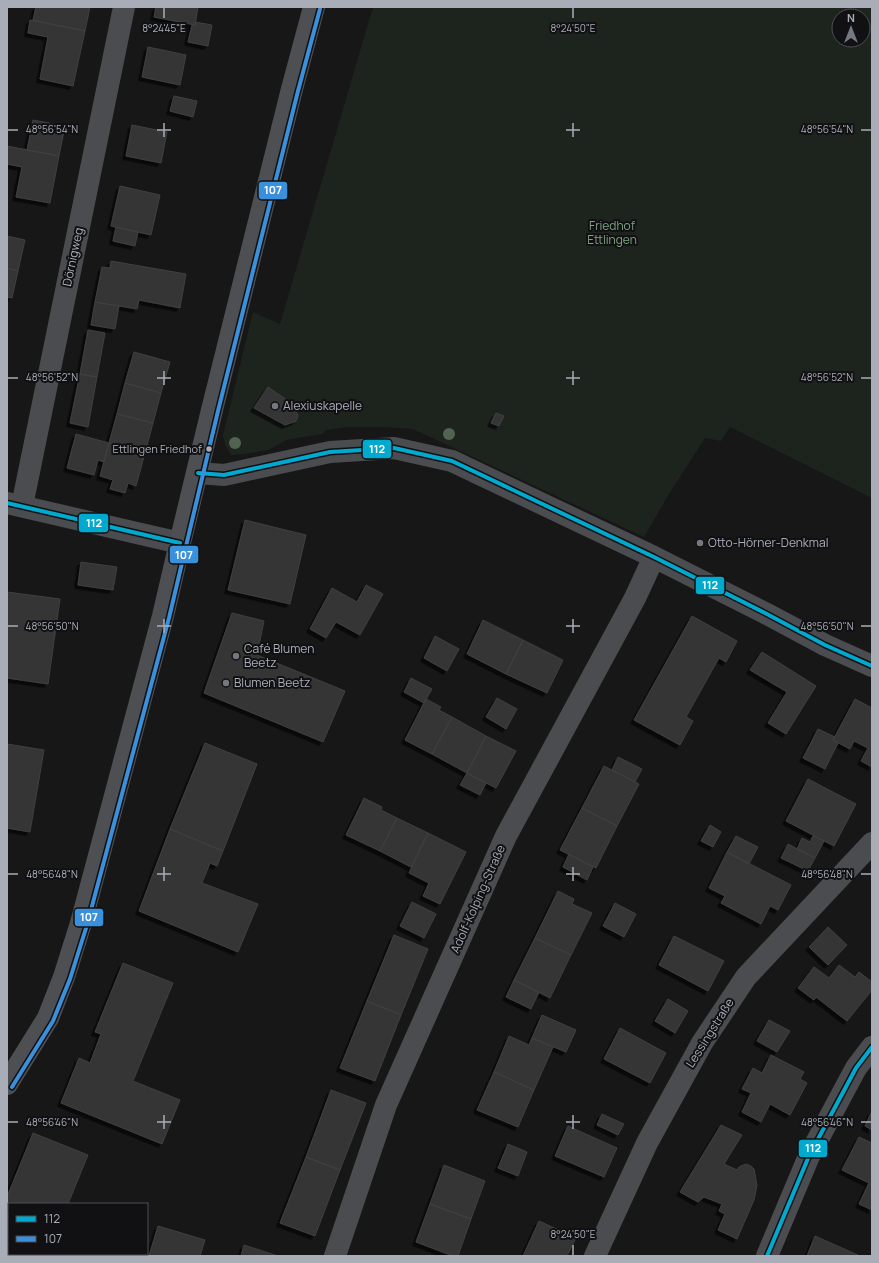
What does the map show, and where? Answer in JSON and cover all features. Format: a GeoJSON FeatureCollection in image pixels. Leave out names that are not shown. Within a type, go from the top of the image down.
{"type":"FeatureCollection","features":[{"type":"Feature","properties":{"kind":"main road"},"geometry":{"type":"LineString","coordinates":[[7,1084],[48,1018],[64,977],[81,923],[162,624],[180,543],[292,89],[314,7]]}},
{"type":"Feature","properties":{"kind":"street","name":"Dörnigweg"},"geometry":{"type":"LineString","coordinates":[[15,504],[124,7]]}},
{"type":"Feature","properties":{"kind":"street"},"geometry":{"type":"LineString","coordinates":[[198,473],[224,475],[330,452],[394,448],[452,461],[654,557],[825,645],[872,666]]}},
{"type":"Feature","properties":{"kind":"street"},"geometry":{"type":"LineString","coordinates":[[15,504],[180,543]]}},
{"type":"Feature","properties":{"kind":"street","name":"Adolf-Kolping-Straße"},"geometry":{"type":"LineString","coordinates":[[335,1256],[386,1105],[506,836],[635,598],[654,557]]}},
{"type":"Feature","properties":{"kind":"street","name":"Lessingstraße"},"geometry":{"type":"LineString","coordinates":[[594,1256],[647,1144],[702,1042],[746,977],[872,843]]}},
{"type":"Feature","properties":{"kind":"street"},"geometry":{"type":"LineString","coordinates":[[767,1256],[809,1156],[856,1068],[872,1047]]}},
{"type":"Feature","properties":{"kind":"green space","name":"Friedhof Ettlingen"},"geometry":{"type":"Polygon","coordinates":[[[373,7],[872,7],[872,498],[730,427],[721,441],[705,438],[669,494],[644,537],[413,429],[346,427],[327,430],[322,434],[286,440],[268,450],[231,455],[225,445],[223,435],[253,312],[280,324],[373,7]]]}},
{"type":"Feature","properties":{"kind":"building"},"geometry":{"type":"Polygon","coordinates":[[[36,7],[90,7],[85,31],[33,20],[36,7]]]}},
{"type":"Feature","properties":{"kind":"building"},"geometry":{"type":"Polygon","coordinates":[[[156,7],[198,7],[195,25],[154,17],[156,7]]]}},
{"type":"Feature","properties":{"kind":"building"},"geometry":{"type":"Polygon","coordinates":[[[30,20],[85,31],[73,86],[40,79],[48,37],[28,33],[30,20]]]}},
{"type":"Feature","properties":{"kind":"building"},"geometry":{"type":"Polygon","coordinates":[[[195,22],[212,25],[208,46],[188,42],[192,25],[195,25],[195,22]]]}},
{"type":"Feature","properties":{"kind":"building"},"geometry":{"type":"Polygon","coordinates":[[[148,47],[186,55],[180,85],[142,77],[148,47]]]}},
{"type":"Feature","properties":{"kind":"building"},"geometry":{"type":"Polygon","coordinates":[[[174,96],[197,101],[193,117],[170,111],[174,96]]]}},
{"type":"Feature","properties":{"kind":"building"},"geometry":{"type":"Polygon","coordinates":[[[33,120],[65,126],[59,156],[27,150],[33,120]]]}},
{"type":"Feature","properties":{"kind":"building"},"geometry":{"type":"Polygon","coordinates":[[[132,125],[167,132],[161,163],[126,156],[132,125]]]}},
{"type":"Feature","properties":{"kind":"building"},"geometry":{"type":"Polygon","coordinates":[[[7,146],[59,156],[50,203],[16,197],[22,167],[7,164],[7,146]]]}},
{"type":"Feature","properties":{"kind":"building"},"geometry":{"type":"Polygon","coordinates":[[[120,186],[160,195],[151,235],[111,226],[120,186]]]}},
{"type":"Feature","properties":{"kind":"building"},"geometry":{"type":"Polygon","coordinates":[[[116,227],[138,232],[135,246],[113,241],[116,227]]]}},
{"type":"Feature","properties":{"kind":"building"},"geometry":{"type":"Polygon","coordinates":[[[7,236],[25,240],[18,271],[7,268],[7,236]]]}},
{"type":"Feature","properties":{"kind":"building"},"geometry":{"type":"Polygon","coordinates":[[[111,261],[186,274],[180,308],[139,300],[137,309],[95,302],[102,267],[110,268],[111,261]]]}},
{"type":"Feature","properties":{"kind":"building"},"geometry":{"type":"Polygon","coordinates":[[[7,268],[18,271],[12,298],[7,297],[7,268]]]}},
{"type":"Feature","properties":{"kind":"building"},"geometry":{"type":"Polygon","coordinates":[[[95,302],[119,306],[115,329],[91,325],[95,302]]]}},
{"type":"Feature","properties":{"kind":"building"},"geometry":{"type":"Polygon","coordinates":[[[88,330],[105,333],[97,377],[80,374],[88,330]]]}},
{"type":"Feature","properties":{"kind":"building"},"geometry":{"type":"Polygon","coordinates":[[[134,352],[170,362],[161,393],[125,383],[134,352]]]}},
{"type":"Feature","properties":{"kind":"building"},"geometry":{"type":"Polygon","coordinates":[[[80,374],[97,377],[88,427],[70,423],[80,374]]]}},
{"type":"Feature","properties":{"kind":"building"},"geometry":{"type":"Polygon","coordinates":[[[125,383],[161,393],[153,423],[117,414],[125,383]]]}},
{"type":"Feature","properties":{"kind":"building","name":"Alexiuskapelle"},"geometry":{"type":"Polygon","coordinates":[[[268,387],[294,405],[298,416],[296,421],[285,425],[254,408],[268,387]]]}},
{"type":"Feature","properties":{"kind":"building"},"geometry":{"type":"Polygon","coordinates":[[[496,413],[504,416],[499,426],[491,423],[496,413]]]}},
{"type":"Feature","properties":{"kind":"building"},"geometry":{"type":"Polygon","coordinates":[[[117,414],[153,423],[145,453],[109,443],[117,414]]]}},
{"type":"Feature","properties":{"kind":"building"},"geometry":{"type":"Polygon","coordinates":[[[76,434],[109,443],[104,462],[98,460],[94,475],[67,468],[76,434]]]}},
{"type":"Feature","properties":{"kind":"building"},"geometry":{"type":"Polygon","coordinates":[[[109,443],[145,453],[136,486],[128,483],[125,493],[110,489],[113,480],[100,476],[109,443]]]}},
{"type":"Feature","properties":{"kind":"building"},"geometry":{"type":"Polygon","coordinates":[[[245,520],[306,535],[290,604],[228,590],[245,520]]]}},
{"type":"Feature","properties":{"kind":"building"},"geometry":{"type":"Polygon","coordinates":[[[81,562],[117,567],[113,590],[78,585],[81,562]]]}},
{"type":"Feature","properties":{"kind":"building"},"geometry":{"type":"Polygon","coordinates":[[[366,585],[383,594],[360,635],[336,622],[326,638],[310,629],[332,588],[357,602],[366,585]]]}},
{"type":"Feature","properties":{"kind":"building"},"geometry":{"type":"Polygon","coordinates":[[[7,592],[60,599],[48,684],[7,678],[7,592]]]}},
{"type":"Feature","properties":{"kind":"building"},"geometry":{"type":"Polygon","coordinates":[[[232,613],[264,621],[257,655],[345,691],[323,742],[204,693],[232,613]]]}},
{"type":"Feature","properties":{"kind":"building"},"geometry":{"type":"Polygon","coordinates":[[[692,616],[737,641],[726,662],[719,658],[686,717],[693,721],[680,745],[634,720],[692,616]]]}},
{"type":"Feature","properties":{"kind":"building"},"geometry":{"type":"Polygon","coordinates":[[[483,620],[523,640],[506,674],[467,654],[483,620]]]}},
{"type":"Feature","properties":{"kind":"building"},"geometry":{"type":"Polygon","coordinates":[[[435,636],[459,649],[447,671],[424,658],[435,636]]]}},
{"type":"Feature","properties":{"kind":"building"},"geometry":{"type":"Polygon","coordinates":[[[523,640],[563,660],[547,693],[506,674],[523,640]]]}},
{"type":"Feature","properties":{"kind":"building"},"geometry":{"type":"Polygon","coordinates":[[[762,652],[816,686],[786,734],[768,723],[787,692],[750,670],[762,652]]]}},
{"type":"Feature","properties":{"kind":"building"},"geometry":{"type":"Polygon","coordinates":[[[411,678],[432,689],[424,703],[404,692],[411,678]]]}},
{"type":"Feature","properties":{"kind":"building"},"geometry":{"type":"Polygon","coordinates":[[[497,698],[517,709],[506,729],[486,717],[497,698]]]}},
{"type":"Feature","properties":{"kind":"building"},"geometry":{"type":"Polygon","coordinates":[[[426,699],[441,707],[439,710],[452,717],[432,754],[405,740],[426,699]]]}},
{"type":"Feature","properties":{"kind":"building"},"geometry":{"type":"Polygon","coordinates":[[[855,699],[872,708],[872,767],[861,761],[868,748],[854,741],[850,749],[833,740],[855,699]]]}},
{"type":"Feature","properties":{"kind":"building"},"geometry":{"type":"Polygon","coordinates":[[[452,717],[486,736],[467,773],[432,754],[452,717]]]}},
{"type":"Feature","properties":{"kind":"building"},"geometry":{"type":"Polygon","coordinates":[[[818,729],[835,737],[833,740],[838,743],[825,769],[803,758],[818,729]]]}},
{"type":"Feature","properties":{"kind":"building"},"geometry":{"type":"Polygon","coordinates":[[[486,736],[516,751],[496,788],[467,773],[486,736]]]}},
{"type":"Feature","properties":{"kind":"building"},"geometry":{"type":"Polygon","coordinates":[[[205,743],[257,764],[223,851],[170,829],[205,743]]]}},
{"type":"Feature","properties":{"kind":"building"},"geometry":{"type":"Polygon","coordinates":[[[7,744],[44,750],[30,832],[7,828],[7,744]]]}},
{"type":"Feature","properties":{"kind":"building"},"geometry":{"type":"Polygon","coordinates":[[[618,757],[642,769],[635,782],[612,770],[618,757]]]}},
{"type":"Feature","properties":{"kind":"building"},"geometry":{"type":"Polygon","coordinates":[[[604,766],[639,784],[617,826],[582,808],[604,766]]]}},
{"type":"Feature","properties":{"kind":"building"},"geometry":{"type":"Polygon","coordinates":[[[467,773],[486,783],[480,795],[460,785],[467,773]]]}},
{"type":"Feature","properties":{"kind":"building"},"geometry":{"type":"Polygon","coordinates":[[[808,779],[856,804],[834,846],[786,821],[808,779]]]}},
{"type":"Feature","properties":{"kind":"building"},"geometry":{"type":"Polygon","coordinates":[[[364,798],[382,807],[381,810],[397,818],[380,851],[346,835],[364,798]]]}},
{"type":"Feature","properties":{"kind":"building"},"geometry":{"type":"Polygon","coordinates":[[[582,808],[617,826],[596,868],[560,850],[582,808]]]}},
{"type":"Feature","properties":{"kind":"building"},"geometry":{"type":"Polygon","coordinates":[[[397,818],[428,833],[411,867],[380,851],[397,818]]]}},
{"type":"Feature","properties":{"kind":"building"},"geometry":{"type":"Polygon","coordinates":[[[710,825],[721,832],[713,847],[701,841],[710,825]]]}},
{"type":"Feature","properties":{"kind":"building"},"geometry":{"type":"Polygon","coordinates":[[[170,829],[223,851],[217,866],[210,863],[202,883],[258,904],[238,952],[139,911],[170,829]]]}},
{"type":"Feature","properties":{"kind":"building"},"geometry":{"type":"Polygon","coordinates":[[[428,833],[466,852],[440,904],[423,896],[429,883],[409,873],[428,833]]]}},
{"type":"Feature","properties":{"kind":"building"},"geometry":{"type":"Polygon","coordinates":[[[736,836],[758,847],[749,864],[727,852],[736,836]]]}},
{"type":"Feature","properties":{"kind":"building"},"geometry":{"type":"Polygon","coordinates":[[[813,836],[824,841],[815,858],[797,849],[802,838],[810,842],[813,836]]]}},
{"type":"Feature","properties":{"kind":"building"},"geometry":{"type":"Polygon","coordinates":[[[788,844],[815,858],[808,871],[781,858],[788,844]]]}},
{"type":"Feature","properties":{"kind":"building"},"geometry":{"type":"Polygon","coordinates":[[[727,852],[791,885],[778,910],[770,906],[761,924],[721,903],[725,896],[709,888],[727,852]]]}},
{"type":"Feature","properties":{"kind":"building"},"geometry":{"type":"Polygon","coordinates":[[[569,854],[593,867],[587,880],[563,867],[569,854]]]}},
{"type":"Feature","properties":{"kind":"building"},"geometry":{"type":"Polygon","coordinates":[[[558,891],[574,899],[572,904],[592,913],[571,955],[535,938],[558,891]]]}},
{"type":"Feature","properties":{"kind":"building"},"geometry":{"type":"Polygon","coordinates":[[[412,902],[436,914],[424,938],[400,926],[412,902]]]}},
{"type":"Feature","properties":{"kind":"building"},"geometry":{"type":"Polygon","coordinates":[[[615,903],[636,914],[624,937],[603,926],[615,903]]]}},
{"type":"Feature","properties":{"kind":"building"},"geometry":{"type":"Polygon","coordinates":[[[828,927],[847,945],[828,965],[809,947],[828,927]]]}},
{"type":"Feature","properties":{"kind":"building"},"geometry":{"type":"Polygon","coordinates":[[[394,935],[428,949],[401,1015],[367,1001],[394,935]]]}},
{"type":"Feature","properties":{"kind":"building"},"geometry":{"type":"Polygon","coordinates":[[[674,936],[724,961],[708,991],[659,965],[674,936]]]}},
{"type":"Feature","properties":{"kind":"building"},"geometry":{"type":"Polygon","coordinates":[[[535,938],[571,955],[550,998],[514,980],[535,938]]]}},
{"type":"Feature","properties":{"kind":"building"},"geometry":{"type":"Polygon","coordinates":[[[123,963],[173,983],[133,1081],[180,1100],[162,1144],[61,1103],[79,1058],[90,1063],[101,1034],[95,1032],[123,963]]]}},
{"type":"Feature","properties":{"kind":"building"},"geometry":{"type":"Polygon","coordinates":[[[839,965],[855,977],[859,972],[872,982],[872,990],[847,1021],[816,997],[814,1000],[798,988],[814,967],[829,978],[839,965]]]}},
{"type":"Feature","properties":{"kind":"building"},"geometry":{"type":"Polygon","coordinates":[[[514,980],[539,992],[531,1009],[506,997],[514,980]]]}},
{"type":"Feature","properties":{"kind":"building"},"geometry":{"type":"Polygon","coordinates":[[[668,999],[688,1011],[675,1033],[655,1021],[668,999]]]}},
{"type":"Feature","properties":{"kind":"building"},"geometry":{"type":"Polygon","coordinates":[[[367,1001],[401,1015],[375,1081],[340,1068],[367,1001]]]}},
{"type":"Feature","properties":{"kind":"building"},"geometry":{"type":"Polygon","coordinates":[[[542,1015],[576,1030],[566,1052],[532,1038],[542,1015]]]}},
{"type":"Feature","properties":{"kind":"building"},"geometry":{"type":"Polygon","coordinates":[[[769,1020],[790,1031],[777,1052],[757,1041],[769,1020]]]}},
{"type":"Feature","properties":{"kind":"building"},"geometry":{"type":"Polygon","coordinates":[[[620,1028],[666,1053],[650,1083],[604,1059],[620,1028]]]}},
{"type":"Feature","properties":{"kind":"building"},"geometry":{"type":"Polygon","coordinates":[[[509,1036],[529,1045],[532,1038],[553,1047],[534,1090],[494,1072],[509,1036]]]}},
{"type":"Feature","properties":{"kind":"building"},"geometry":{"type":"Polygon","coordinates":[[[771,1055],[804,1072],[800,1079],[807,1083],[790,1115],[770,1104],[761,1122],[742,1112],[751,1093],[742,1089],[753,1068],[762,1073],[771,1055]]]}},
{"type":"Feature","properties":{"kind":"building"},"geometry":{"type":"Polygon","coordinates":[[[494,1072],[534,1090],[518,1127],[477,1110],[494,1072]]]}},
{"type":"Feature","properties":{"kind":"building"},"geometry":{"type":"Polygon","coordinates":[[[331,1090],[366,1103],[340,1170],[306,1157],[331,1090]]]}},
{"type":"Feature","properties":{"kind":"building"},"geometry":{"type":"Polygon","coordinates":[[[872,1111],[872,1130],[865,1126],[872,1111]]]}},
{"type":"Feature","properties":{"kind":"building"},"geometry":{"type":"Polygon","coordinates":[[[602,1114],[624,1124],[618,1135],[597,1125],[602,1114]]]}},
{"type":"Feature","properties":{"kind":"building"},"geometry":{"type":"Polygon","coordinates":[[[721,1125],[742,1135],[724,1164],[737,1170],[739,1167],[746,1164],[751,1166],[754,1169],[757,1185],[754,1200],[737,1239],[718,1230],[725,1214],[719,1211],[722,1204],[704,1197],[698,1202],[680,1192],[721,1125]]]}},
{"type":"Feature","properties":{"kind":"building"},"geometry":{"type":"Polygon","coordinates":[[[568,1126],[617,1148],[604,1177],[555,1156],[568,1126]]]}},
{"type":"Feature","properties":{"kind":"building"},"geometry":{"type":"Polygon","coordinates":[[[33,1133],[88,1155],[68,1203],[8,1203],[8,1255],[81,1256],[7,1256],[7,1197],[33,1133]]]}},
{"type":"Feature","properties":{"kind":"building"},"geometry":{"type":"Polygon","coordinates":[[[859,1137],[872,1143],[872,1210],[859,1204],[869,1183],[842,1170],[859,1137]]]}},
{"type":"Feature","properties":{"kind":"building"},"geometry":{"type":"Polygon","coordinates":[[[508,1144],[527,1152],[518,1176],[498,1168],[508,1144]]]}},
{"type":"Feature","properties":{"kind":"building"},"geometry":{"type":"Polygon","coordinates":[[[306,1157],[340,1170],[315,1236],[280,1223],[306,1157]]]}},
{"type":"Feature","properties":{"kind":"building"},"geometry":{"type":"Polygon","coordinates":[[[444,1165],[485,1181],[471,1219],[430,1204],[444,1165]]]}},
{"type":"Feature","properties":{"kind":"building"},"geometry":{"type":"Polygon","coordinates":[[[430,1204],[471,1219],[458,1256],[453,1256],[416,1242],[430,1204]]]}},
{"type":"Feature","properties":{"kind":"building"},"geometry":{"type":"Polygon","coordinates":[[[539,1221],[576,1238],[567,1256],[523,1256],[539,1221]]]}},
{"type":"Feature","properties":{"kind":"building"},"geometry":{"type":"Polygon","coordinates":[[[158,1226],[205,1240],[200,1256],[149,1256],[158,1226]]]}},
{"type":"Feature","properties":{"kind":"building"},"geometry":{"type":"Polygon","coordinates":[[[815,1236],[860,1256],[807,1256],[815,1236]]]}},
{"type":"Feature","properties":{"kind":"building"},"geometry":{"type":"Polygon","coordinates":[[[244,1245],[278,1256],[241,1256],[244,1245]]]}},
{"type":"Feature","properties":{"kind":"transit line","name":"107"},"geometry":{"type":"LineString","coordinates":[[12,1087],[53,1021],[70,979],[87,925],[169,618],[218,411],[320,9]]}},
{"type":"Feature","properties":{"kind":"transit line","name":"112"},"geometry":{"type":"LineString","coordinates":[[198,473],[224,475],[330,452],[394,448],[452,461],[654,557],[825,645],[872,666]]}},
{"type":"Feature","properties":{"kind":"transit line","name":"112"},"geometry":{"type":"LineString","coordinates":[[7,503],[180,543]]}},
{"type":"Feature","properties":{"kind":"transit line","name":"112"},"geometry":{"type":"LineString","coordinates":[[767,1256],[809,1156],[856,1068],[872,1047]]}},
{"type":"Feature","properties":{"kind":"place","name":"Alexiuskapelle"},"geometry":{"type":"Point","coordinates":[275,406]}},
{"type":"Feature","properties":{"kind":"place","name":"Ettlingen Friedhof"},"geometry":{"type":"Point","coordinates":[209,449]}},
{"type":"Feature","properties":{"kind":"place","name":"Otto-Hörner-Denkmal"},"geometry":{"type":"Point","coordinates":[700,543]}},
{"type":"Feature","properties":{"kind":"place","name":"Café Blumen Beetz"},"geometry":{"type":"Point","coordinates":[236,656]}},
{"type":"Feature","properties":{"kind":"place","name":"Blumen Beetz"},"geometry":{"type":"Point","coordinates":[226,683]}}]}
